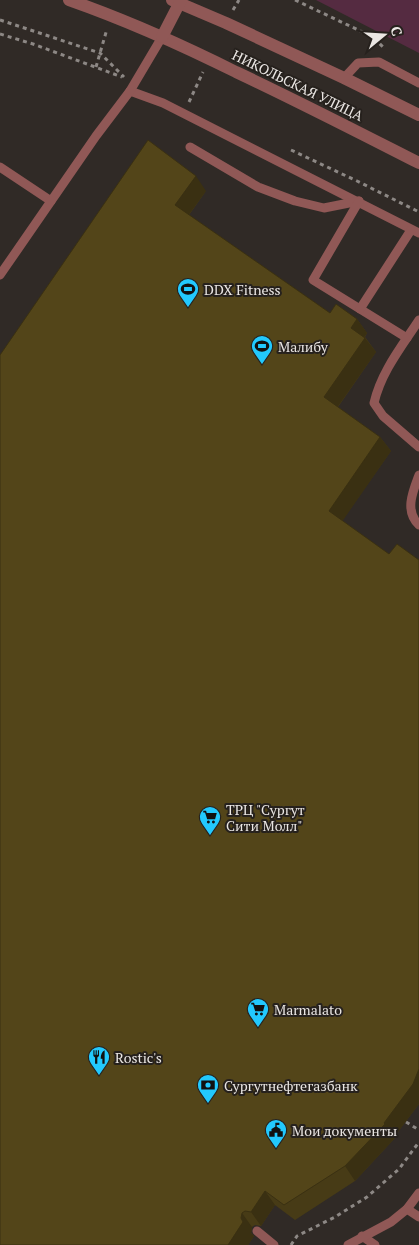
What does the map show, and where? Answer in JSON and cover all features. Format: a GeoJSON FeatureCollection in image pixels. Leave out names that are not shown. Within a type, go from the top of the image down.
{"type":"FeatureCollection","features":[{"type":"Feature","properties":{"kind":"street","name":"НИКОЛЬСКАЯ УЛИЦА"},"geometry":{"type":"LineString","coordinates":[[69,0],[162,37],[324,114],[419,163]]}},
{"type":"Feature","properties":{"kind":"street","name":"НИКОЛЬСКАЯ УЛИЦА"},"geometry":{"type":"LineString","coordinates":[[177,1],[344,78],[419,116]]}},
{"type":"Feature","properties":{"kind":"street"},"geometry":{"type":"LineString","coordinates":[[162,37],[177,1]]}},
{"type":"Feature","properties":{"kind":"lane"},"geometry":{"type":"LineString","coordinates":[[0,275],[96,136],[130,91],[162,37]]}},
{"type":"Feature","properties":{"kind":"lane"},"geometry":{"type":"LineString","coordinates":[[344,78],[358,63],[379,62],[419,83]]}},
{"type":"Feature","properties":{"kind":"lane"},"geometry":{"type":"LineString","coordinates":[[130,91],[163,103],[415,231],[360,309]]}},
{"type":"Feature","properties":{"kind":"lane"},"geometry":{"type":"LineString","coordinates":[[190,147],[258,186],[295,201],[324,208],[359,202]]}},
{"type":"Feature","properties":{"kind":"lane"},"geometry":{"type":"LineString","coordinates":[[0,167],[51,201]]}},
{"type":"Feature","properties":{"kind":"lane"},"geometry":{"type":"LineString","coordinates":[[359,202],[313,280],[407,338]]}},
{"type":"Feature","properties":{"kind":"lane"},"geometry":{"type":"LineString","coordinates":[[419,320],[378,388],[374,403],[383,416],[419,447]]}},
{"type":"Feature","properties":{"kind":"lane"},"geometry":{"type":"LineString","coordinates":[[419,475],[411,498],[412,516],[419,524]]}},
{"type":"Feature","properties":{"kind":"lane"},"geometry":{"type":"LineString","coordinates":[[348,1245],[390,1222],[407,1209],[419,1193]]}},
{"type":"Feature","properties":{"kind":"lane"},"geometry":{"type":"LineString","coordinates":[[407,1209],[419,1217]]}},
{"type":"Feature","properties":{"kind":"lane"},"geometry":{"type":"LineString","coordinates":[[257,1231],[274,1245]]}},
{"type":"Feature","properties":{"kind":"lane"},"geometry":{"type":"LineString","coordinates":[[362,1236],[375,1245]]}},
{"type":"Feature","properties":{"kind":"path"},"geometry":{"type":"LineString","coordinates":[[295,0],[373,37],[385,49]]}},
{"type":"Feature","properties":{"kind":"path"},"geometry":{"type":"LineString","coordinates":[[96,67],[111,17]]}},
{"type":"Feature","properties":{"kind":"path"},"geometry":{"type":"LineString","coordinates":[[0,20],[100,53],[124,78]]}},
{"type":"Feature","properties":{"kind":"path"},"geometry":{"type":"LineString","coordinates":[[406,1122],[419,1130]]}},
{"type":"Feature","properties":{"kind":"path"},"geometry":{"type":"LineString","coordinates":[[291,1245],[297,1236],[335,1217],[367,1197],[399,1169],[419,1142]]}},
{"type":"Feature","properties":{"kind":"shaded area"},"geometry":{"type":"Polygon","coordinates":[[[316,0],[419,0],[419,53],[316,0]]]}},
{"type":"Feature","properties":{"kind":"building","name":"ТРЦ \"Сургут Сити Молл\""},"geometry":{"type":"Polygon","coordinates":[[[148,140],[196,176],[175,205],[330,313],[336,304],[357,319],[351,328],[365,338],[324,397],[380,437],[329,511],[389,554],[397,544],[419,560],[419,1069],[413,1084],[385,1124],[345,1166],[284,1205],[265,1191],[251,1212],[245,1211],[242,1213],[241,1218],[243,1222],[228,1245],[0,1245],[0,355],[148,140]]]}},
{"type":"Feature","properties":{"kind":"place","name":"DDX Fitness"},"geometry":{"type":"Point","coordinates":[188,308]}},
{"type":"Feature","properties":{"kind":"place","name":"Малибу"},"geometry":{"type":"Point","coordinates":[262,365]}},
{"type":"Feature","properties":{"kind":"place","name":"ТРЦ \"Сургут Сити Молл\""},"geometry":{"type":"Point","coordinates":[210,836]}},
{"type":"Feature","properties":{"kind":"place","name":"Marmalato"},"geometry":{"type":"Point","coordinates":[258,1028]}},
{"type":"Feature","properties":{"kind":"place","name":"Rostic's"},"geometry":{"type":"Point","coordinates":[99,1076]}},
{"type":"Feature","properties":{"kind":"place","name":"Сургутнефтегазбанк"},"geometry":{"type":"Point","coordinates":[208,1104]}},
{"type":"Feature","properties":{"kind":"place","name":"Мои документы"},"geometry":{"type":"Point","coordinates":[276,1149]}}]}
